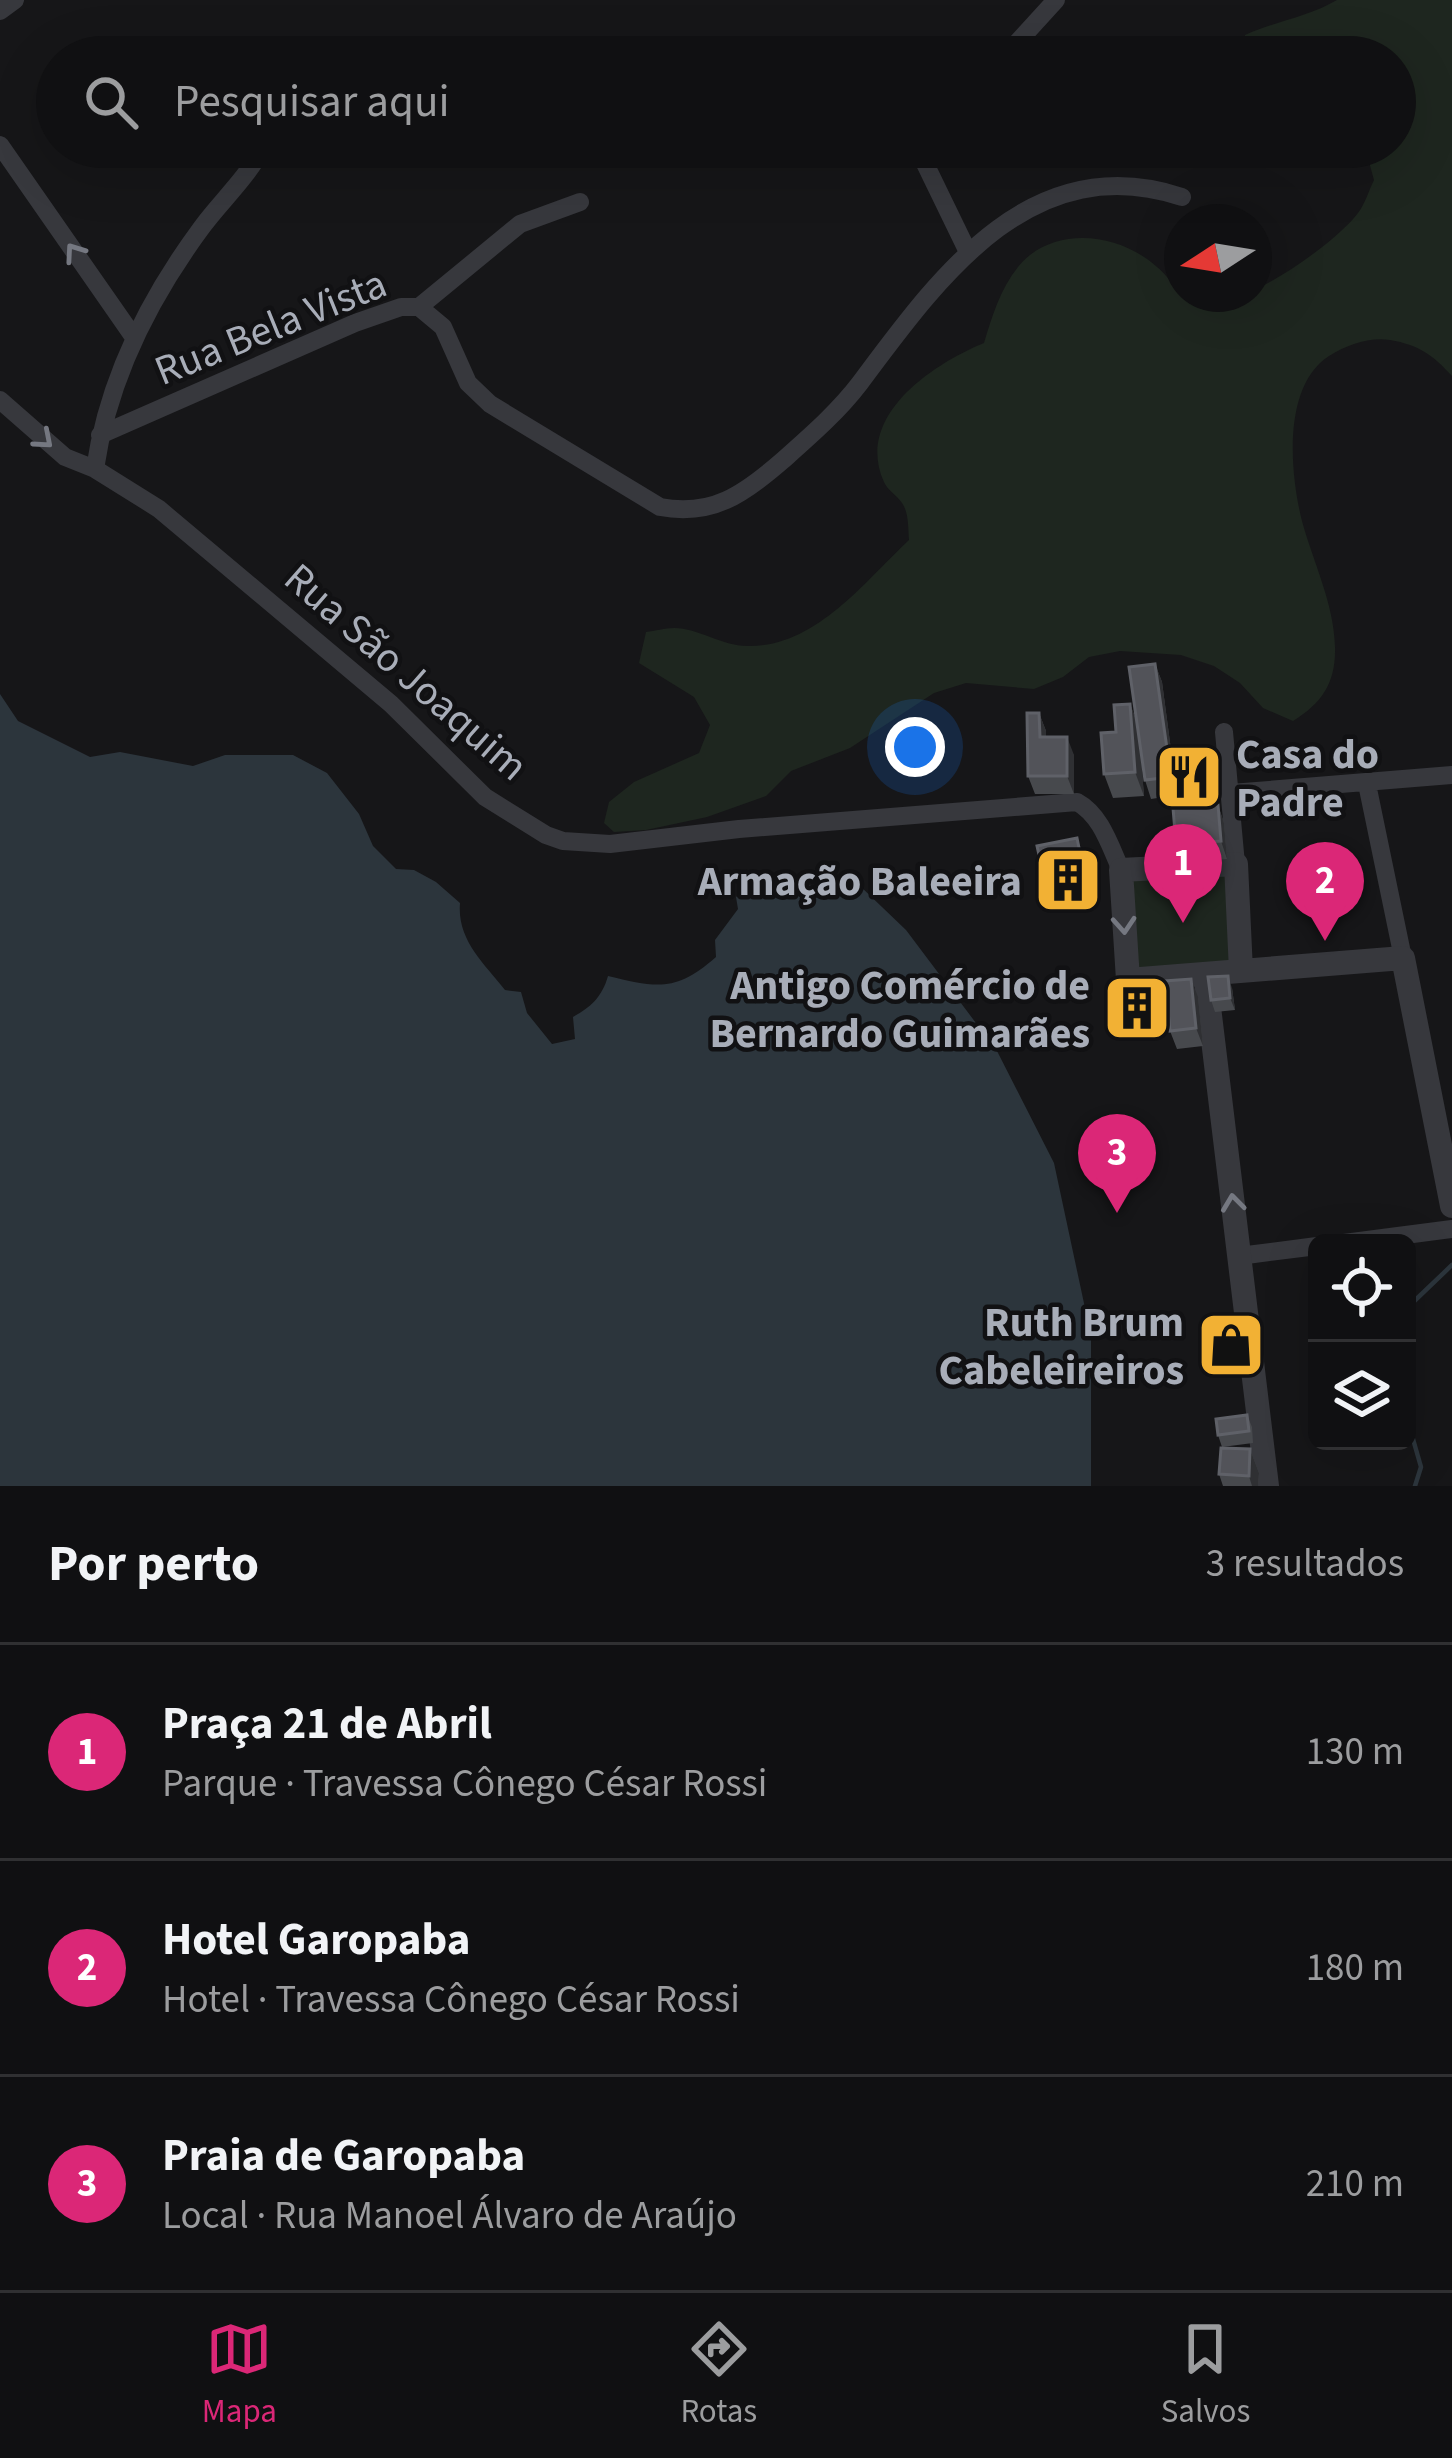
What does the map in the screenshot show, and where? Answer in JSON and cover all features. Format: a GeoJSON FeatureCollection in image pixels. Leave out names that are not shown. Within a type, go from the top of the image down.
{"type":"FeatureCollection","features":[{"type":"Feature","properties":{"kind":"street"},"geometry":{"type":"LineString","coordinates":[[0,11],[15,0]]}},
{"type":"Feature","properties":{"kind":"street"},"geometry":{"type":"LineString","coordinates":[[1023,36],[1056,0]]}},
{"type":"Feature","properties":{"kind":"street"},"geometry":{"type":"LineString","coordinates":[[0,145],[133,336]]}},
{"type":"Feature","properties":{"kind":"street"},"geometry":{"type":"LineString","coordinates":[[0,400],[50,447],[95,470],[100,435],[133,336],[198,231],[250,168]]}},
{"type":"Feature","properties":{"kind":"street"},"geometry":{"type":"LineString","coordinates":[[927,168],[967,250],[1023,211],[1084,186],[1147,185],[1182,197]]}},
{"type":"Feature","properties":{"kind":"street"},"geometry":{"type":"LineString","coordinates":[[0,185],[16,169]]}},
{"type":"Feature","properties":{"kind":"street"},"geometry":{"type":"LineString","coordinates":[[419,307],[520,224],[580,202]]}},
{"type":"Feature","properties":{"kind":"street","name":"Rua Bela Vista"},"geometry":{"type":"LineString","coordinates":[[100,435],[355,323],[401,307],[419,307],[443,327],[468,383],[490,404],[660,507],[704,510],[747,492],[818,429],[967,250]]}},
{"type":"Feature","properties":{"kind":"street","name":"Rua São Joaquim"},"geometry":{"type":"LineString","coordinates":[[95,470],[159,509],[392,704],[485,797],[546,835],[610,844],[1077,802],[1100,824],[1120,870],[1128,980],[1205,974]]}},
{"type":"Feature","properties":{"kind":"street"},"geometry":{"type":"LineString","coordinates":[[1224,732],[1241,971]]}},
{"type":"Feature","properties":{"kind":"street"},"geometry":{"type":"LineString","coordinates":[[1231,793],[1452,775]]}},
{"type":"Feature","properties":{"kind":"street"},"geometry":{"type":"LineString","coordinates":[[1367,784],[1452,1206]]}},
{"type":"Feature","properties":{"kind":"street"},"geometry":{"type":"LineString","coordinates":[[1120,870],[1236,864]]}},
{"type":"Feature","properties":{"kind":"street"},"geometry":{"type":"LineString","coordinates":[[1267,1486],[1205,974],[1402,958]]}},
{"type":"Feature","properties":{"kind":"street"},"geometry":{"type":"LineString","coordinates":[[1413,1234],[1452,1229]]}},
{"type":"Feature","properties":{"kind":"street"},"geometry":{"type":"LineString","coordinates":[[1239,1256],[1308,1247]]}},
{"type":"Feature","properties":{"kind":"shaded area"},"geometry":{"type":"Polygon","coordinates":[[[1337,0],[1452,0],[1452,376],[1417,348],[1374,340],[1329,356],[1303,388],[1297,409],[1295,480],[1335,647],[1330,681],[1319,699],[1293,721],[1263,708],[1240,683],[1214,666],[1181,655],[1120,651],[1089,657],[1063,677],[1034,689],[966,683],[934,693],[850,748],[791,771],[766,796],[707,817],[614,832],[604,823],[609,802],[634,782],[699,753],[710,725],[694,697],[639,663],[646,632],[683,629],[738,645],[772,644],[837,610],[874,575],[909,540],[904,507],[885,485],[878,458],[880,435],[889,415],[922,379],[984,343],[1006,284],[1030,255],[1061,240],[1112,242],[1144,257],[1164,275],[1164,312],[1272,312],[1272,280],[1330,241],[1358,213],[1374,180],[1371,168],[1416,168],[1416,36],[1245,35],[1337,0]]]}},
{"type":"Feature","properties":{"kind":"shaded area"},"geometry":{"type":"Polygon","coordinates":[[[0,694],[18,721],[90,757],[120,752],[193,766],[225,755],[293,755],[327,773],[359,814],[373,846],[396,869],[414,870],[460,903],[463,928],[473,950],[505,990],[521,992],[527,1013],[552,1044],[575,1039],[573,1017],[595,1001],[608,976],[666,984],[689,976],[716,957],[715,940],[738,909],[736,897],[753,886],[859,885],[906,930],[997,1051],[1054,1163],[1091,1336],[1091,1486],[0,1486],[0,694]]]}},
{"type":"Feature","properties":{"kind":"shaded area"},"geometry":{"type":"Polygon","coordinates":[[[1229,873],[1234,967],[1138,972],[1131,878],[1229,873]]]}},
{"type":"Feature","properties":{"kind":"building"},"geometry":{"type":"Polygon","coordinates":[[[1155,664],[1171,777],[1145,780],[1129,667],[1155,664]]]}},
{"type":"Feature","properties":{"kind":"building"},"geometry":{"type":"Polygon","coordinates":[[[1130,704],[1135,772],[1104,774],[1101,733],[1116,732],[1114,705],[1130,704]]]}},
{"type":"Feature","properties":{"kind":"building"},"geometry":{"type":"Polygon","coordinates":[[[1027,713],[1039,713],[1040,737],[1067,737],[1067,776],[1028,776],[1027,713]]]}},
{"type":"Feature","properties":{"kind":"building"},"geometry":{"type":"Polygon","coordinates":[[[1192,748],[1196,780],[1177,782],[1173,750],[1192,748]]]}},
{"type":"Feature","properties":{"kind":"building"},"geometry":{"type":"Polygon","coordinates":[[[1218,805],[1221,841],[1176,844],[1173,808],[1218,805]]]}},
{"type":"Feature","properties":{"kind":"building"},"geometry":{"type":"Polygon","coordinates":[[[1077,838],[1085,878],[1046,887],[1037,846],[1077,838]]]}},
{"type":"Feature","properties":{"kind":"building"},"geometry":{"type":"Polygon","coordinates":[[[1228,976],[1230,998],[1211,1000],[1208,977],[1228,976]]]}},
{"type":"Feature","properties":{"kind":"building"},"geometry":{"type":"Polygon","coordinates":[[[1191,979],[1196,1028],[1170,1031],[1165,981],[1191,979]]]}},
{"type":"Feature","properties":{"kind":"building","name":"Antigo Comércio de Bernardo Guimarães"},"geometry":{"type":"Polygon","coordinates":[[[1144,983],[1155,1010],[1126,1021],[1115,994],[1144,983]]]}},
{"type":"Feature","properties":{"kind":"building"},"geometry":{"type":"Polygon","coordinates":[[[1237,1324],[1239,1339],[1215,1342],[1213,1327],[1237,1324]]]}},
{"type":"Feature","properties":{"kind":"building"},"geometry":{"type":"Polygon","coordinates":[[[1247,1415],[1249,1431],[1218,1435],[1216,1419],[1247,1415]]]}},
{"type":"Feature","properties":{"kind":"building"},"geometry":{"type":"Polygon","coordinates":[[[1221,1448],[1250,1449],[1249,1476],[1219,1474],[1221,1448]]]}},
{"type":"Feature","properties":{"kind":"waterway"},"geometry":{"type":"LineString","coordinates":[[1416,1299],[1452,1265]]}},
{"type":"Feature","properties":{"kind":"waterway"},"geometry":{"type":"LineString","coordinates":[[1415,1486],[1421,1467],[1416,1450]]}},
{"type":"Feature","properties":{"kind":"place","name":"Casa do Padre"},"geometry":{"type":"Point","coordinates":[1189,777]}},
{"type":"Feature","properties":{"kind":"place","name":"Armação Baleeira"},"geometry":{"type":"Point","coordinates":[1068,880]}},
{"type":"Feature","properties":{"kind":"place","name":"Praça 21 de Abril"},"geometry":{"type":"Point","coordinates":[1183,923]}},
{"type":"Feature","properties":{"kind":"place","name":"Hotel Garopaba"},"geometry":{"type":"Point","coordinates":[1325,941]}},
{"type":"Feature","properties":{"kind":"place","name":"Antigo Comércio de Bernardo Guimarães"},"geometry":{"type":"Point","coordinates":[1137,1008]}},
{"type":"Feature","properties":{"kind":"place","name":"Praia de Garopaba"},"geometry":{"type":"Point","coordinates":[1117,1213]}},
{"type":"Feature","properties":{"kind":"place","name":"Ruth Brum Cabeleireiros"},"geometry":{"type":"Point","coordinates":[1231,1345]}}]}
